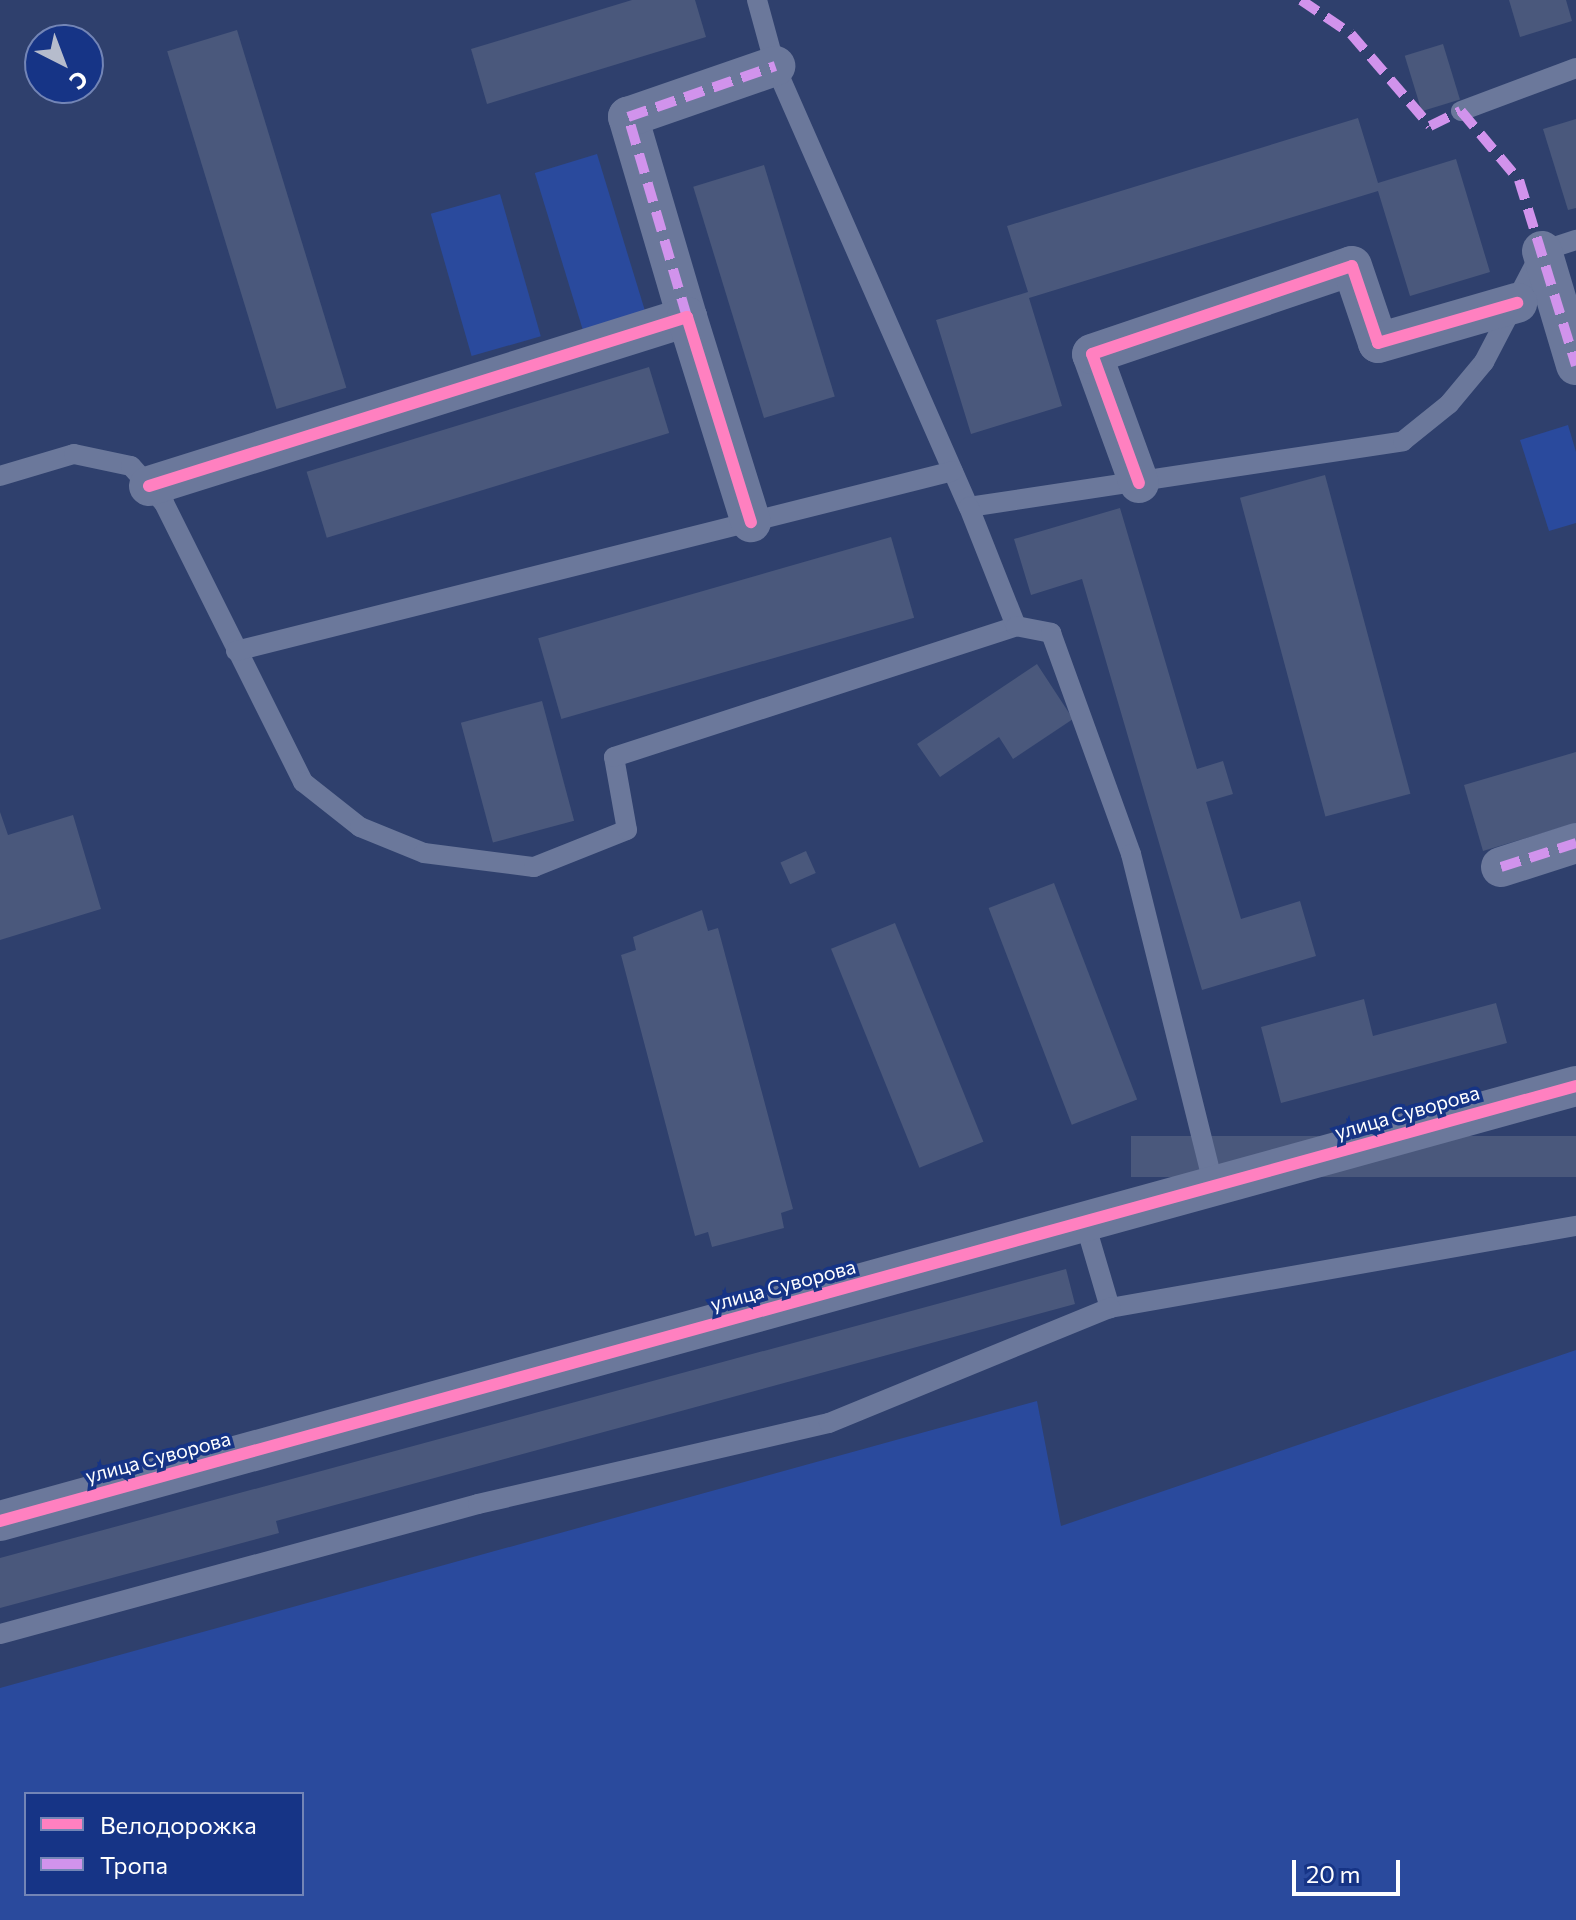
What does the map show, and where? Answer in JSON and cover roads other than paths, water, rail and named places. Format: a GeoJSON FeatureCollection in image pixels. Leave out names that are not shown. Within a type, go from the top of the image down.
{"type":"FeatureCollection","features":[{"type":"Feature","properties":{"kind":"street"},"geometry":{"type":"LineString","coordinates":[[751,522],[628,117],[775,66]]}},
{"type":"Feature","properties":{"kind":"street"},"geometry":{"type":"LineString","coordinates":[[1559,245],[1576,365]]}},
{"type":"Feature","properties":{"kind":"street"},"geometry":{"type":"LineString","coordinates":[[1139,483],[1092,354],[1352,266],[1378,343],[1517,303]]}},
{"type":"Feature","properties":{"kind":"street"},"geometry":{"type":"LineString","coordinates":[[149,486],[687,317]]}},
{"type":"Feature","properties":{"kind":"street"},"geometry":{"type":"LineString","coordinates":[[1501,867],[1576,843]]}},
{"type":"Feature","properties":{"kind":"street","name":"улица Суворова"},"geometry":{"type":"LineString","coordinates":[[0,1521],[1576,1086]]}},
{"type":"Feature","properties":{"kind":"lane"},"geometry":{"type":"LineString","coordinates":[[757,0],[775,66],[969,507],[1016,626]]}},
{"type":"Feature","properties":{"kind":"lane"},"geometry":{"type":"LineString","coordinates":[[1461,111],[1576,68]]}},
{"type":"Feature","properties":{"kind":"lane"},"geometry":{"type":"LineString","coordinates":[[969,507],[1403,441],[1449,404],[1484,362],[1517,303],[1559,245]]}},
{"type":"Feature","properties":{"kind":"lane"},"geometry":{"type":"LineString","coordinates":[[0,476],[74,454],[131,466],[164,503],[303,782],[360,827],[424,853],[534,867],[627,830],[614,757],[1016,626],[1051,633],[1131,854],[1214,1187]]}},
{"type":"Feature","properties":{"kind":"lane"},"geometry":{"type":"LineString","coordinates":[[236,651],[953,471]]}},
{"type":"Feature","properties":{"kind":"lane"},"geometry":{"type":"LineString","coordinates":[[1085,1223],[1110,1308]]}},
{"type":"Feature","properties":{"kind":"lane"},"geometry":{"type":"LineString","coordinates":[[0,1634],[478,1504],[829,1423],[1110,1308],[1576,1226]]}}]}
